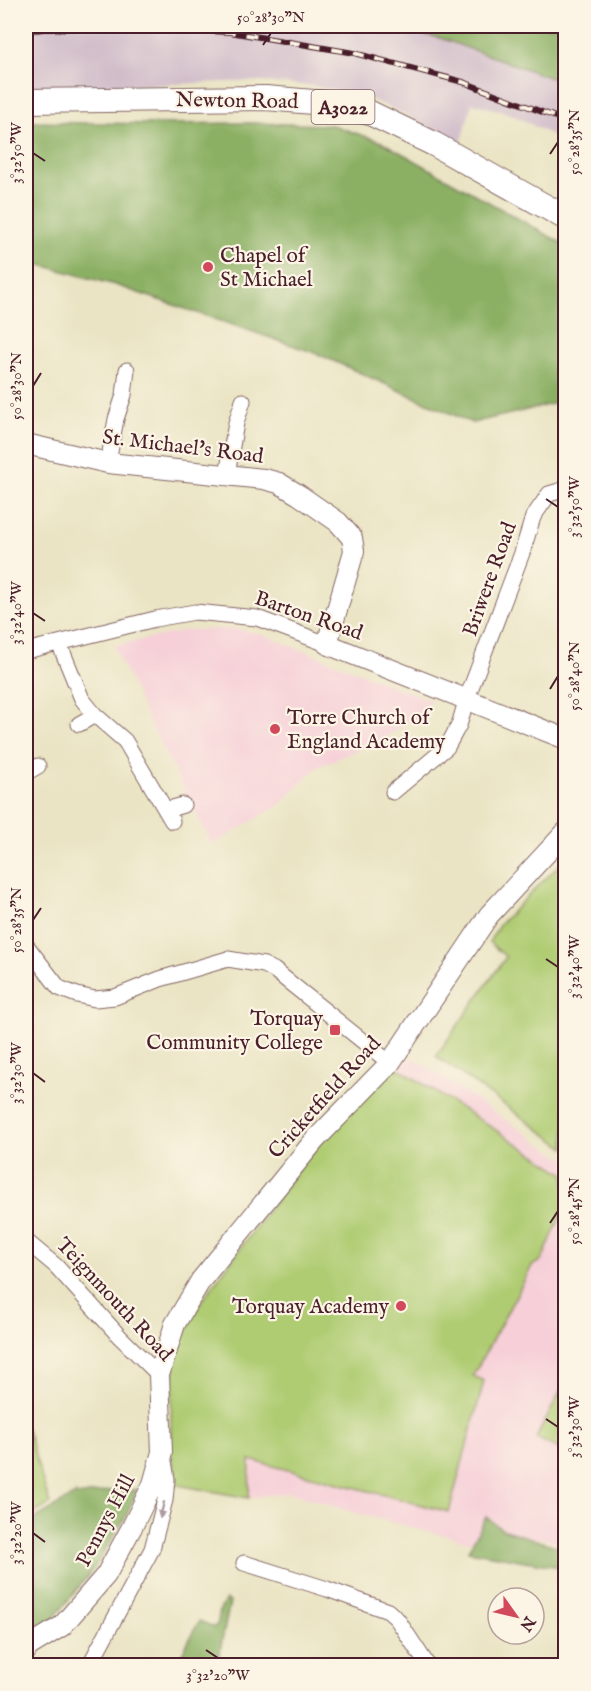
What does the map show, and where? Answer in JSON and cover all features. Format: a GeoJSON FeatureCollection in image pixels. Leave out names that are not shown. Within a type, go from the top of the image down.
{"type":"FeatureCollection","features":[{"type":"Feature","properties":{"kind":"main road","name":"Newton Road"},"geometry":{"type":"LineString","coordinates":[[26,101],[266,98],[325,103],[370,112],[434,144],[566,218]]}},
{"type":"Feature","properties":{"kind":"street"},"geometry":{"type":"LineString","coordinates":[[108,463],[116,419],[124,394],[127,370]]}},
{"type":"Feature","properties":{"kind":"street"},"geometry":{"type":"LineString","coordinates":[[227,475],[236,423],[243,401]]}},
{"type":"Feature","properties":{"kind":"street","name":"St. Michael's Road"},"geometry":{"type":"LineString","coordinates":[[26,444],[108,463],[264,479],[279,483],[299,495],[338,522],[352,538],[354,551],[327,644]]}},
{"type":"Feature","properties":{"kind":"street","name":"Briwere Road"},"geometry":{"type":"LineString","coordinates":[[393,792],[447,747],[459,724],[533,517],[549,494],[566,489]]}},
{"type":"Feature","properties":{"kind":"street","name":"Barton Road"},"geometry":{"type":"LineString","coordinates":[[26,651],[154,619],[195,612],[257,618],[467,698],[566,739]]}},
{"type":"Feature","properties":{"kind":"street"},"geometry":{"type":"LineString","coordinates":[[59,644],[82,699],[95,715],[125,741],[169,816],[183,805]]}},
{"type":"Feature","properties":{"kind":"street"},"geometry":{"type":"LineString","coordinates":[[79,724],[95,715]]}},
{"type":"Feature","properties":{"kind":"street","name":"Cricketfield Road"},"geometry":{"type":"LineString","coordinates":[[159,1375],[175,1324],[201,1280],[315,1140],[390,1063],[489,915],[566,832]]}},
{"type":"Feature","properties":{"kind":"street"},"geometry":{"type":"LineString","coordinates":[[26,945],[59,988],[95,999],[115,998],[160,979],[228,958],[264,965],[274,970],[390,1063]]}},
{"type":"Feature","properties":{"kind":"street","name":"Teignmouth Road"},"geometry":{"type":"LineString","coordinates":[[26,1241],[56,1266],[120,1337],[159,1375],[162,1452],[167,1479],[165,1500],[152,1548],[89,1665]]}},
{"type":"Feature","properties":{"kind":"street","name":"Pennys Hill"},"geometry":{"type":"LineString","coordinates":[[26,1649],[62,1626],[106,1575],[153,1484],[162,1452]]}},
{"type":"Feature","properties":{"kind":"street"},"geometry":{"type":"LineString","coordinates":[[244,1563],[388,1611],[397,1619],[428,1665]]}},
{"type":"Feature","properties":{"kind":"shaded area"},"geometry":{"type":"Polygon","coordinates":[[[26,26],[386,26],[440,38],[565,83],[565,142],[509,113],[472,103],[461,145],[404,114],[363,96],[314,86],[249,81],[26,90],[26,26]]]}},
{"type":"Feature","properties":{"kind":"shaded area","name":"Torre Church of England Academy"},"geometry":{"type":"Polygon","coordinates":[[[237,629],[261,634],[432,701],[414,719],[381,740],[317,767],[279,805],[212,845],[114,646],[188,630],[237,629]]]}},
{"type":"Feature","properties":{"kind":"shaded area","name":"Torquay Academy"},"geometry":{"type":"Polygon","coordinates":[[[414,1058],[565,1160],[565,1543],[537,1538],[482,1545],[352,1512],[289,1492],[249,1498],[250,1460],[390,1063],[414,1058]]]}},
{"type":"Feature","properties":{"kind":"green space"},"geometry":{"type":"Polygon","coordinates":[[[386,26],[565,26],[565,83],[440,38],[386,26]]]}},
{"type":"Feature","properties":{"kind":"green space"},"geometry":{"type":"Polygon","coordinates":[[[26,122],[332,125],[382,142],[565,245],[565,401],[472,423],[318,354],[115,285],[26,261],[26,122]]]}},
{"type":"Feature","properties":{"kind":"green space"},"geometry":{"type":"Polygon","coordinates":[[[565,859],[565,1148],[436,1056],[506,957],[489,942],[500,924],[565,859]]]}},
{"type":"Feature","properties":{"kind":"green space","name":"Torquay Academy"},"geometry":{"type":"Polygon","coordinates":[[[390,1063],[565,1174],[565,1206],[542,1260],[532,1266],[473,1376],[484,1381],[449,1512],[250,1460],[249,1498],[172,1484],[173,1465],[170,1451],[175,1365],[182,1341],[199,1305],[305,1160],[390,1063]]]}},
{"type":"Feature","properties":{"kind":"green space"},"geometry":{"type":"Polygon","coordinates":[[[565,1383],[566,1452],[536,1438],[565,1383]]]}},
{"type":"Feature","properties":{"kind":"green space"},"geometry":{"type":"Polygon","coordinates":[[[26,1427],[50,1504],[26,1518],[26,1427]]]}},
{"type":"Feature","properties":{"kind":"green space"},"geometry":{"type":"Polygon","coordinates":[[[122,1489],[123,1493],[137,1489],[127,1515],[95,1567],[53,1619],[27,1628],[26,1524],[76,1494],[77,1496],[122,1489]]]}},
{"type":"Feature","properties":{"kind":"green space"},"geometry":{"type":"Polygon","coordinates":[[[486,1517],[502,1529],[565,1549],[565,1568],[468,1551],[486,1517]]]}},
{"type":"Feature","properties":{"kind":"green space"},"geometry":{"type":"Polygon","coordinates":[[[226,1600],[230,1602],[217,1665],[176,1665],[199,1621],[214,1627],[218,1623],[219,1611],[226,1600]]]}},
{"type":"Feature","properties":{"kind":"railway"},"geometry":{"type":"LineString","coordinates":[[26,31],[128,27],[230,32],[354,53],[463,82],[566,121]]}},
{"type":"Feature","properties":{"kind":"place","name":"Chapel of St Michael"},"geometry":{"type":"Point","coordinates":[208,267]}},
{"type":"Feature","properties":{"kind":"place","name":"Torre Church of England Academy"},"geometry":{"type":"Point","coordinates":[275,729]}},
{"type":"Feature","properties":{"kind":"place","name":"Torquay Community College"},"geometry":{"type":"Point","coordinates":[335,1030]}},
{"type":"Feature","properties":{"kind":"place","name":"Torquay Academy"},"geometry":{"type":"Point","coordinates":[401,1306]}}]}
